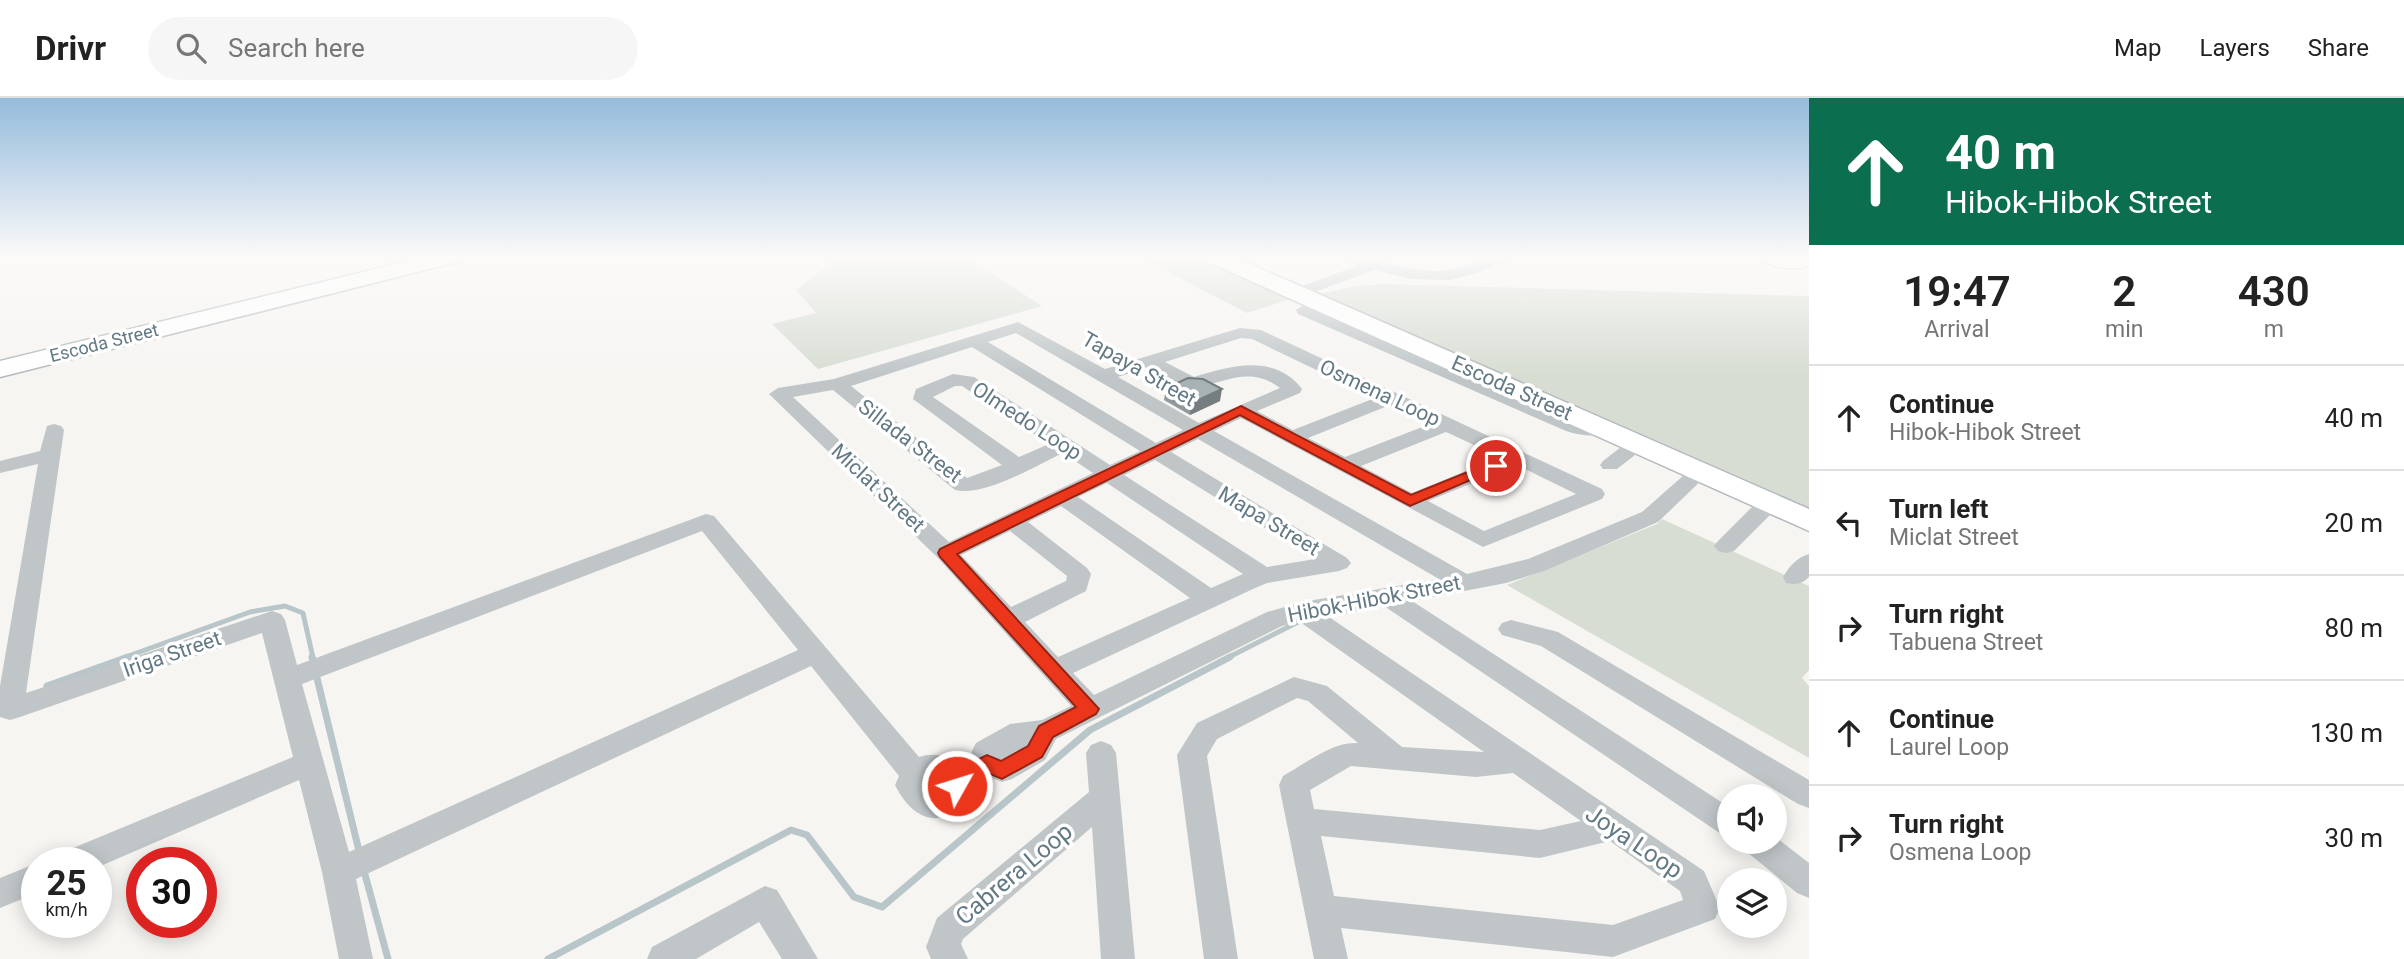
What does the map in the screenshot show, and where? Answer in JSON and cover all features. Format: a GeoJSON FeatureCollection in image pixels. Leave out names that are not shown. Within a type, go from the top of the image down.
{"type":"FeatureCollection","features":[{"type":"Feature","properties":{"kind":"street","name":"Escoda Street"},"geometry":{"type":"LineString","coordinates":[[0,369],[292,296]]}},
{"type":"Feature","properties":{"kind":"street","name":"Escoda Street"},"geometry":{"type":"LineString","coordinates":[[1305,296],[1809,521]]}},
{"type":"Feature","properties":{"kind":"street","name":"Tapaya Street"},"geometry":{"type":"LineString","coordinates":[[778,394],[837,384],[1018,327],[1464,583]]}},
{"type":"Feature","properties":{"kind":"street","name":"Osmena Loop"},"geometry":{"type":"LineString","coordinates":[[1104,375],[1240,333],[1255,334],[1594,494],[1483,540],[1241,410]]}},
{"type":"Feature","properties":{"kind":"street","name":"Mapa Street"},"geometry":{"type":"LineString","coordinates":[[974,341],[1339,564],[1263,576],[1208,598],[1055,670]]}},
{"type":"Feature","properties":{"kind":"street"},"geometry":{"type":"LineString","coordinates":[[946,553],[1241,410],[1293,389],[1261,370],[1247,368],[1195,383],[1187,382],[1150,361]]}},
{"type":"Feature","properties":{"kind":"street","name":"Olmedo Loop"},"geometry":{"type":"LineString","coordinates":[[1017,466],[923,399],[923,393],[953,380],[967,381],[1263,576]]}},
{"type":"Feature","properties":{"kind":"street","name":"Sillada Street"},"geometry":{"type":"LineString","coordinates":[[837,384],[962,485],[981,482],[1064,445]]}},
{"type":"Feature","properties":{"kind":"street","name":"Miclat Street"},"geometry":{"type":"LineString","coordinates":[[778,394],[946,553],[1090,709]]}},
{"type":"Feature","properties":{"kind":"street"},"geometry":{"type":"LineString","coordinates":[[1292,437],[1391,398]]}},
{"type":"Feature","properties":{"kind":"street"},"geometry":{"type":"LineString","coordinates":[[1344,465],[1447,424]]}},
{"type":"Feature","properties":{"kind":"street","name":"Iriga Street"},"geometry":{"type":"LineString","coordinates":[[0,467],[52,442],[10,709],[272,620],[338,872],[356,959]]}},
{"type":"Feature","properties":{"kind":"street"},"geometry":{"type":"LineString","coordinates":[[1610,465],[1637,444]]}},
{"type":"Feature","properties":{"kind":"street"},"geometry":{"type":"LineString","coordinates":[[1410,501],[1517,458]]}},
{"type":"Feature","properties":{"kind":"street","name":"Hibok-Hibok Street"},"geometry":{"type":"LineString","coordinates":[[955,780],[987,764],[1002,770],[1010,766],[1035,751],[1046,731],[1276,618],[1302,611],[1506,575],[1536,565],[1650,517],[1699,472]]}},
{"type":"Feature","properties":{"kind":"street"},"geometry":{"type":"LineString","coordinates":[[1062,496],[1208,598]]}},
{"type":"Feature","properties":{"kind":"street"},"geometry":{"type":"LineString","coordinates":[[1726,546],[1769,503]]}},
{"type":"Feature","properties":{"kind":"street"},"geometry":{"type":"LineString","coordinates":[[287,679],[706,521],[915,774],[910,785],[914,797],[926,804],[941,805],[953,797],[957,786],[955,780]]}},
{"type":"Feature","properties":{"kind":"street"},"geometry":{"type":"LineString","coordinates":[[1009,619],[1077,585],[1079,574],[1012,521]]}},
{"type":"Feature","properties":{"kind":"street"},"geometry":{"type":"LineString","coordinates":[[1388,597],[1717,815]]}},
{"type":"Feature","properties":{"kind":"street","name":"Joya Loop"},"geometry":{"type":"LineString","coordinates":[[1302,611],[1692,881],[1703,908],[1613,941],[1321,910]]}},
{"type":"Feature","properties":{"kind":"street"},"geometry":{"type":"LineString","coordinates":[[1511,628],[1549,639],[1809,795]]}},
{"type":"Feature","properties":{"kind":"street"},"geometry":{"type":"LineString","coordinates":[[338,872],[814,654]]}},
{"type":"Feature","properties":{"kind":"street"},"geometry":{"type":"LineString","coordinates":[[1221,959],[1192,755],[1207,731],[1294,687],[1317,693],[1394,757]]}},
{"type":"Feature","properties":{"kind":"street"},"geometry":{"type":"LineString","coordinates":[[1101,753],[1118,959]]}},
{"type":"Feature","properties":{"kind":"street"},"geometry":{"type":"LineString","coordinates":[[1331,959],[1294,785],[1347,754],[1476,765],[1516,761]]}},
{"type":"Feature","properties":{"kind":"street"},"geometry":{"type":"LineString","coordinates":[[110,847],[310,764]]}},
{"type":"Feature","properties":{"kind":"street","name":"Cabrera Loop"},"geometry":{"type":"LineString","coordinates":[[951,959],[943,947],[949,929],[1105,797]]}},
{"type":"Feature","properties":{"kind":"street"},"geometry":{"type":"LineString","coordinates":[[1302,821],[1540,844],[1613,827]]}},
{"type":"Feature","properties":{"kind":"street"},"geometry":{"type":"LineString","coordinates":[[1773,854],[1809,883]]}},
{"type":"Feature","properties":{"kind":"street"},"geometry":{"type":"LineString","coordinates":[[0,893],[21,884]]}},
{"type":"Feature","properties":{"kind":"street"},"geometry":{"type":"LineString","coordinates":[[664,959],[765,901],[801,959]]}},
{"type":"Feature","properties":{"kind":"shaded area"},"geometry":{"type":"Polygon","coordinates":[[[801,296],[1027,296],[1042,306],[818,369],[772,324],[816,313],[801,296]]]}},
{"type":"Feature","properties":{"kind":"shaded area"},"geometry":{"type":"Polygon","coordinates":[[[1215,296],[1297,297],[1247,313],[1215,296]]]}},
{"type":"Feature","properties":{"kind":"shaded area"},"geometry":{"type":"Polygon","coordinates":[[[1317,296],[1809,296],[1809,515],[1317,296]]]}},
{"type":"Feature","properties":{"kind":"shaded area"},"geometry":{"type":"Polygon","coordinates":[[[1662,519],[1809,586],[1809,670],[1802,678],[1809,686],[1809,758],[1507,585],[1657,524],[1662,519]]]}},
{"type":"Feature","properties":{"kind":"building"},"geometry":{"type":"Polygon","coordinates":[[[1188,378],[1203,379],[1222,389],[1192,403],[1166,388],[1188,378]]]}},
{"type":"Feature","properties":{"kind":"waterway"},"geometry":{"type":"LineString","coordinates":[[123,658],[250,612],[285,606],[303,613],[313,658]]}},
{"type":"Feature","properties":{"kind":"waterway"},"geometry":{"type":"LineString","coordinates":[[1227,658],[1300,621]]}},
{"type":"Feature","properties":{"kind":"waterway"},"geometry":{"type":"LineString","coordinates":[[47,686],[128,657]]}},
{"type":"Feature","properties":{"kind":"waterway"},"geometry":{"type":"LineString","coordinates":[[312,657],[314,664]]}},
{"type":"Feature","properties":{"kind":"waterway"},"geometry":{"type":"LineString","coordinates":[[548,959],[791,830],[807,835],[854,897],[882,907],[1090,730],[1230,657]]}},
{"type":"Feature","properties":{"kind":"waterway"},"geometry":{"type":"LineString","coordinates":[[316,674],[360,855]]}},
{"type":"Feature","properties":{"kind":"waterway"},"geometry":{"type":"LineString","coordinates":[[364,871],[388,959]]}},
{"type":"Feature","properties":{"kind":"route"},"geometry":{"type":"LineString","coordinates":[[957,786],[955,780],[987,764],[1002,770],[1035,751],[1046,731],[1090,709],[946,553],[1241,410],[1410,501],[1496,466]]}}]}
